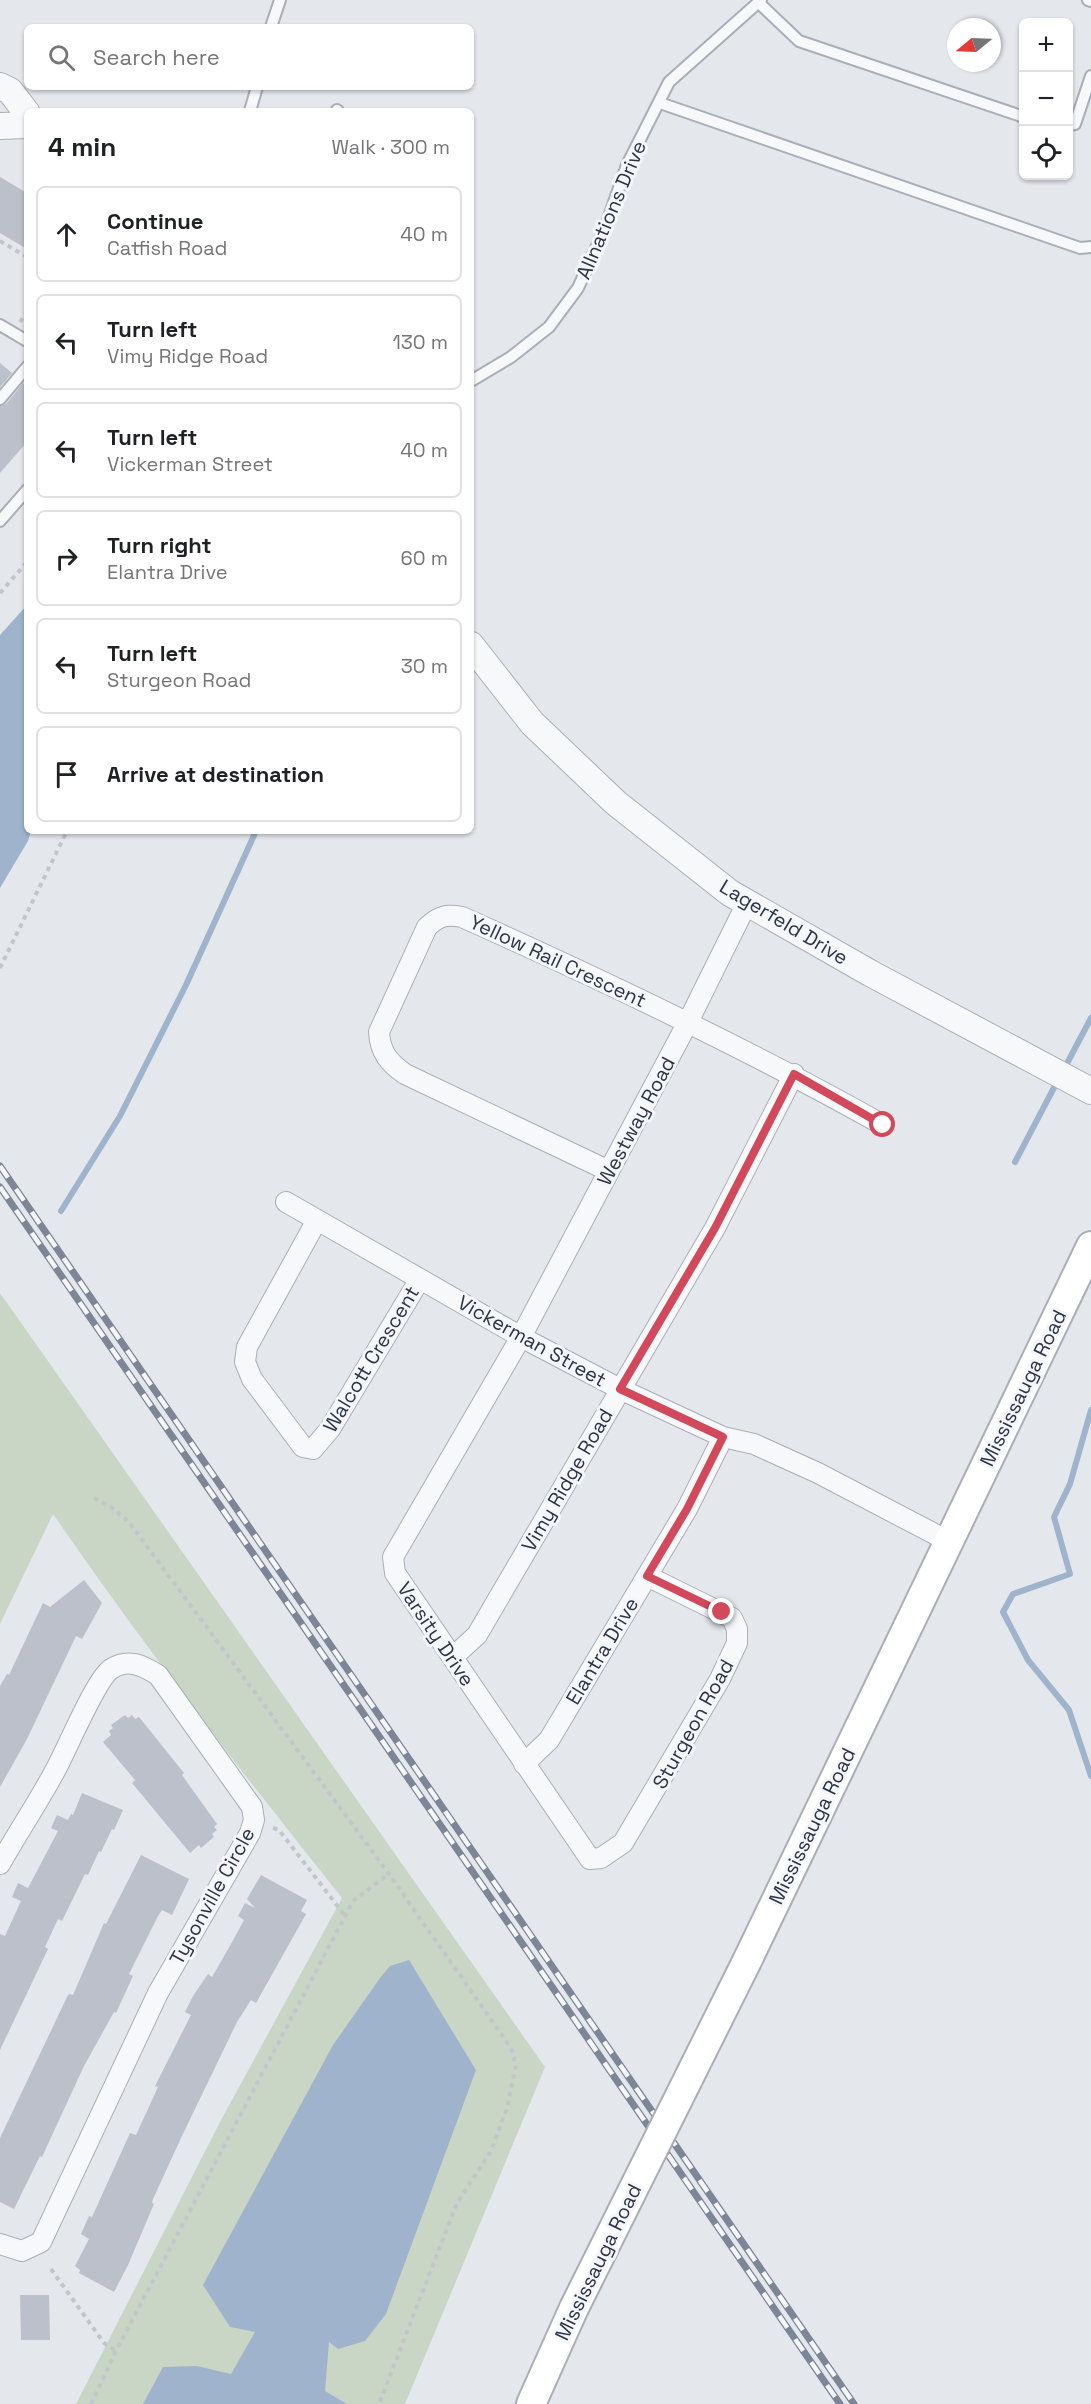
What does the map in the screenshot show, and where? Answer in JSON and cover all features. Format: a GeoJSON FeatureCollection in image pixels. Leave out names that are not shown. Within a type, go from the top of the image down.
{"type":"FeatureCollection","features":[{"type":"Feature","properties":{"kind":"main road","name":"Mississauga Road"},"geometry":{"type":"LineString","coordinates":[[531,2404],[574,2308],[747,1961],[1091,1246]]}},
{"type":"Feature","properties":{"kind":"street"},"geometry":{"type":"LineString","coordinates":[[0,86],[10,91],[24,109]]}},
{"type":"Feature","properties":{"kind":"street"},"geometry":{"type":"LineString","coordinates":[[0,126],[24,125]]}},
{"type":"Feature","properties":{"kind":"street","name":"Lagerfeld Drive"},"geometry":{"type":"LineString","coordinates":[[474,649],[532,723],[616,803],[730,893],[1091,1091]]}},
{"type":"Feature","properties":{"kind":"street","name":"Westway Road"},"geometry":{"type":"LineString","coordinates":[[522,1337],[688,1022],[747,903]]}},
{"type":"Feature","properties":{"kind":"street","name":"Yellow Rail Crescent"},"geometry":{"type":"LineString","coordinates":[[609,1171],[405,1074],[392,1064],[380,1045],[379,1032],[427,927],[438,917],[448,914],[462,916],[794,1074],[883,1125]]}},
{"type":"Feature","properties":{"kind":"street","name":"Vimy Ridge Road"},"geometry":{"type":"LineString","coordinates":[[453,1657],[477,1635],[715,1228],[794,1074]]}},
{"type":"Feature","properties":{"kind":"street","name":"Vickerman Street"},"geometry":{"type":"LineString","coordinates":[[286,1202],[522,1337],[620,1389],[723,1437],[754,1444],[818,1473],[948,1541]]}},
{"type":"Feature","properties":{"kind":"street","name":"Walcott Crescent"},"geometry":{"type":"LineString","coordinates":[[317,1220],[245,1354],[246,1369],[252,1379],[303,1447],[313,1449],[330,1429],[420,1279]]}},
{"type":"Feature","properties":{"kind":"street","name":"Varsity Drive"},"geometry":{"type":"LineString","coordinates":[[522,1337],[393,1557],[395,1573],[590,1859]]}},
{"type":"Feature","properties":{"kind":"street","name":"Elantra Drive"},"geometry":{"type":"LineString","coordinates":[[524,1764],[549,1740],[687,1509],[723,1437]]}},
{"type":"Feature","properties":{"kind":"street","name":"Sturgeon Road"},"geometry":{"type":"LineString","coordinates":[[590,1859],[601,1858],[623,1843],[720,1679],[737,1643],[737,1629],[732,1618],[647,1576]]}},
{"type":"Feature","properties":{"kind":"street","name":"Tysonville Circle"},"geometry":{"type":"LineString","coordinates":[[0,1864],[55,1771],[108,1670],[119,1664],[129,1662],[144,1666],[158,1675],[252,1807],[254,1820],[250,1833],[158,1993],[41,2242],[22,2251],[0,2244]]}},
{"type":"Feature","properties":{"kind":"lane"},"geometry":{"type":"LineString","coordinates":[[273,24],[280,0]]}},
{"type":"Feature","properties":{"kind":"lane"},"geometry":{"type":"LineString","coordinates":[[760,2],[799,41],[1019,116]]}},
{"type":"Feature","properties":{"kind":"lane","name":"Allnations Drive"},"geometry":{"type":"LineString","coordinates":[[474,379],[511,357],[549,327],[578,288],[605,228],[627,165],[669,82],[760,2]]}},
{"type":"Feature","properties":{"kind":"lane"},"geometry":{"type":"LineString","coordinates":[[1073,125],[1091,76]]}},
{"type":"Feature","properties":{"kind":"lane"},"geometry":{"type":"LineString","coordinates":[[251,108],[256,90]]}},
{"type":"Feature","properties":{"kind":"lane"},"geometry":{"type":"LineString","coordinates":[[660,103],[1080,248],[1091,247]]}},
{"type":"Feature","properties":{"kind":"lane"},"geometry":{"type":"LineString","coordinates":[[0,325],[24,339]]}},
{"type":"Feature","properties":{"kind":"lane"},"geometry":{"type":"LineString","coordinates":[[0,399],[24,371]]}},
{"type":"Feature","properties":{"kind":"lane"},"geometry":{"type":"LineString","coordinates":[[0,521],[24,493]]}},
{"type":"Feature","properties":{"kind":"path"},"geometry":{"type":"LineString","coordinates":[[0,241],[24,255]]}},
{"type":"Feature","properties":{"kind":"path"},"geometry":{"type":"LineString","coordinates":[[20,323],[24,316]]}},
{"type":"Feature","properties":{"kind":"path"},"geometry":{"type":"LineString","coordinates":[[0,593],[24,565]]}},
{"type":"Feature","properties":{"kind":"path"},"geometry":{"type":"LineString","coordinates":[[0,968],[66,834]]}},
{"type":"Feature","properties":{"kind":"path"},"geometry":{"type":"LineString","coordinates":[[94,1498],[111,1507],[129,1522],[389,1874],[511,2048],[516,2065],[507,2108],[491,2151],[457,2203],[379,2404]]}},
{"type":"Feature","properties":{"kind":"path"},"geometry":{"type":"LineString","coordinates":[[273,1828],[279,1830],[346,1918]]}},
{"type":"Feature","properties":{"kind":"path"},"geometry":{"type":"LineString","coordinates":[[91,2404],[353,1901],[389,1874]]}},
{"type":"Feature","properties":{"kind":"path"},"geometry":{"type":"LineString","coordinates":[[51,2269],[104,2343],[117,2351]]}},
{"type":"Feature","properties":{"kind":"green space"},"geometry":{"type":"Polygon","coordinates":[[[0,1293],[545,2067],[405,2404],[76,2404],[220,2122],[342,1898],[194,1709],[53,1514],[0,1624],[0,1293]]]}},
{"type":"Feature","properties":{"kind":"water"},"geometry":{"type":"Polygon","coordinates":[[[24,608],[24,834],[30,834],[0,888],[0,635],[24,608]]]}},
{"type":"Feature","properties":{"kind":"water"},"geometry":{"type":"Polygon","coordinates":[[[409,1960],[476,2070],[386,2314],[365,2341],[338,2349],[329,2342],[325,2391],[347,2404],[143,2404],[163,2367],[197,2366],[231,2374],[255,2332],[230,2327],[203,2285],[333,2045],[390,1966],[409,1960]]]}},
{"type":"Feature","properties":{"kind":"building"},"geometry":{"type":"Polygon","coordinates":[[[0,177],[24,191],[24,247],[0,233],[0,177]]]}},
{"type":"Feature","properties":{"kind":"building"},"geometry":{"type":"Polygon","coordinates":[[[0,363],[12,373],[0,387],[0,363]]]}},
{"type":"Feature","properties":{"kind":"building"},"geometry":{"type":"Polygon","coordinates":[[[23,383],[24,445],[0,473],[0,406],[6,404],[23,383]]]}},
{"type":"Feature","properties":{"kind":"building"},"geometry":{"type":"Polygon","coordinates":[[[84,1580],[102,1603],[82,1639],[76,1636],[27,1739],[0,1787],[0,1686],[7,1674],[9,1675],[43,1603],[50,1607],[84,1580]]]}},
{"type":"Feature","properties":{"kind":"building"},"geometry":{"type":"Polygon","coordinates":[[[125,1715],[128,1718],[132,1715],[135,1719],[139,1717],[184,1773],[182,1775],[217,1824],[214,1827],[217,1830],[212,1834],[214,1837],[201,1848],[199,1845],[190,1853],[132,1783],[135,1780],[103,1742],[111,1735],[109,1731],[113,1728],[111,1725],[125,1715]]]}},
{"type":"Feature","properties":{"kind":"building"},"geometry":{"type":"Polygon","coordinates":[[[82,1793],[123,1810],[88,1875],[85,1874],[62,1921],[58,1919],[45,1947],[48,1949],[0,2050],[0,1934],[5,1936],[21,1901],[12,1897],[18,1883],[28,1888],[58,1831],[51,1828],[57,1815],[68,1820],[71,1814],[73,1815],[82,1793]]]}},
{"type":"Feature","properties":{"kind":"building"},"geometry":{"type":"Polygon","coordinates":[[[141,1855],[189,1879],[172,1915],[162,1910],[158,1916],[129,1974],[133,1976],[116,2013],[114,2012],[84,2066],[42,2157],[40,2156],[14,2209],[0,2202],[0,2138],[67,1997],[69,1994],[73,1995],[104,1923],[106,1924],[141,1855]]]}},
{"type":"Feature","properties":{"kind":"building"},"geometry":{"type":"Polygon","coordinates":[[[261,1875],[307,1900],[301,1911],[306,1914],[256,2003],[251,2000],[237,2022],[153,2199],[154,2204],[114,2292],[79,2273],[80,2270],[75,2266],[89,2239],[81,2234],[89,2216],[92,2217],[130,2133],[136,2135],[158,2087],[155,2086],[191,2015],[185,2012],[193,1996],[208,1974],[212,1977],[231,1944],[244,1920],[238,1916],[245,1903],[255,1908],[247,1899],[261,1875]]]}},
{"type":"Feature","properties":{"kind":"building"},"geometry":{"type":"Polygon","coordinates":[[[20,2295],[49,2295],[50,2340],[21,2340],[20,2295]]]}},
{"type":"Feature","properties":{"kind":"waterway"},"geometry":{"type":"LineString","coordinates":[[61,1211],[120,1116],[186,985],[255,834]]}},
{"type":"Feature","properties":{"kind":"waterway"},"geometry":{"type":"LineString","coordinates":[[1063,1071],[1091,1018]]}},
{"type":"Feature","properties":{"kind":"waterway"},"geometry":{"type":"LineString","coordinates":[[1015,1162],[1058,1080]]}},
{"type":"Feature","properties":{"kind":"waterway"},"geometry":{"type":"LineString","coordinates":[[1091,1410],[1070,1484],[1054,1517],[1070,1574],[1013,1594],[1003,1612],[1028,1660],[1069,1710],[1091,1776]]}},
{"type":"Feature","properties":{"kind":"railway"},"geometry":{"type":"LineString","coordinates":[[0,1166],[854,2404]]}},
{"type":"Feature","properties":{"kind":"railway"},"geometry":{"type":"LineString","coordinates":[[0,1187],[840,2404]]}},
{"type":"Feature","properties":{"kind":"route"},"geometry":{"type":"LineString","coordinates":[[722,1612],[647,1576],[687,1509],[723,1437],[620,1389],[715,1228],[794,1074],[883,1125]]}}]}
